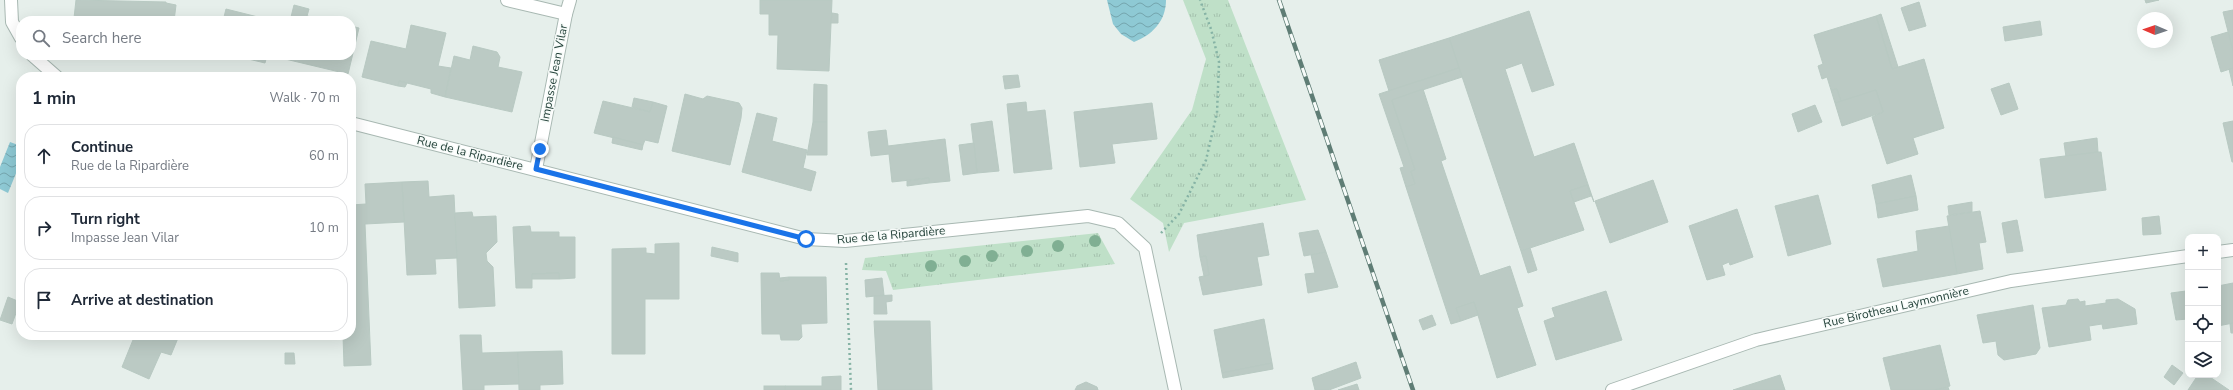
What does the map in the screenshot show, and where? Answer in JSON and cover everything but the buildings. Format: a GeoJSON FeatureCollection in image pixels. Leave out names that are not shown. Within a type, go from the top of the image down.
{"type":"FeatureCollection","features":[{"type":"Feature","properties":{"kind":"street"},"geometry":{"type":"LineString","coordinates":[[11,0],[12,22],[16,29]]}},
{"type":"Feature","properties":{"kind":"street"},"geometry":{"type":"LineString","coordinates":[[507,0],[566,14]]}},
{"type":"Feature","properties":{"kind":"street","name":"Impasse Jean Vilar"},"geometry":{"type":"LineString","coordinates":[[536,169],[570,0]]}},
{"type":"Feature","properties":{"kind":"street"},"geometry":{"type":"LineString","coordinates":[[38,60],[51,72]]}},
{"type":"Feature","properties":{"kind":"street","name":"Rue de la Ripardière"},"geometry":{"type":"LineString","coordinates":[[356,125],[536,169],[806,239],[845,241],[1088,216],[1118,223],[1145,248]]}},
{"type":"Feature","properties":{"kind":"street"},"geometry":{"type":"LineString","coordinates":[[1145,248],[1175,390]]}},
{"type":"Feature","properties":{"kind":"street"},"geometry":{"type":"LineString","coordinates":[[2221,252],[2233,250]]}},
{"type":"Feature","properties":{"kind":"street","name":"Rue Birotheau Laymonnière"},"geometry":{"type":"LineString","coordinates":[[1612,390],[1756,340],[2010,281],[2185,256]]}},
{"type":"Feature","properties":{"kind":"path"},"geometry":{"type":"LineString","coordinates":[[1145,248],[1179,214],[1206,160],[1217,113],[1219,62],[1211,29],[1200,0]]}},
{"type":"Feature","properties":{"kind":"path"},"geometry":{"type":"LineString","coordinates":[[845,241],[851,390]]}},
{"type":"Feature","properties":{"kind":"green space"},"geometry":{"type":"Polygon","coordinates":[[[1183,0],[1228,0],[1306,200],[1184,223],[1169,252],[1163,223],[1130,199],[1192,110],[1206,59],[1183,0]]]}},
{"type":"Feature","properties":{"kind":"green space"},"geometry":{"type":"Polygon","coordinates":[[[1098,233],[1115,264],[893,290],[886,271],[862,270],[865,258],[1098,233]]]}},
{"type":"Feature","properties":{"kind":"water"},"geometry":{"type":"Polygon","coordinates":[[[1107,0],[1166,0],[1164,14],[1161,21],[1147,35],[1134,42],[1121,34],[1113,24],[1107,0]]]}},
{"type":"Feature","properties":{"kind":"water"},"geometry":{"type":"Polygon","coordinates":[[[10,142],[16,144],[16,173],[8,193],[0,189],[0,167],[10,142]]]}},
{"type":"Feature","properties":{"kind":"railway"},"geometry":{"type":"LineString","coordinates":[[1279,0],[1413,390]]}},
{"type":"Feature","properties":{"kind":"route"},"geometry":{"type":"LineString","coordinates":[[540,149],[536,169],[806,239]]}}]}
